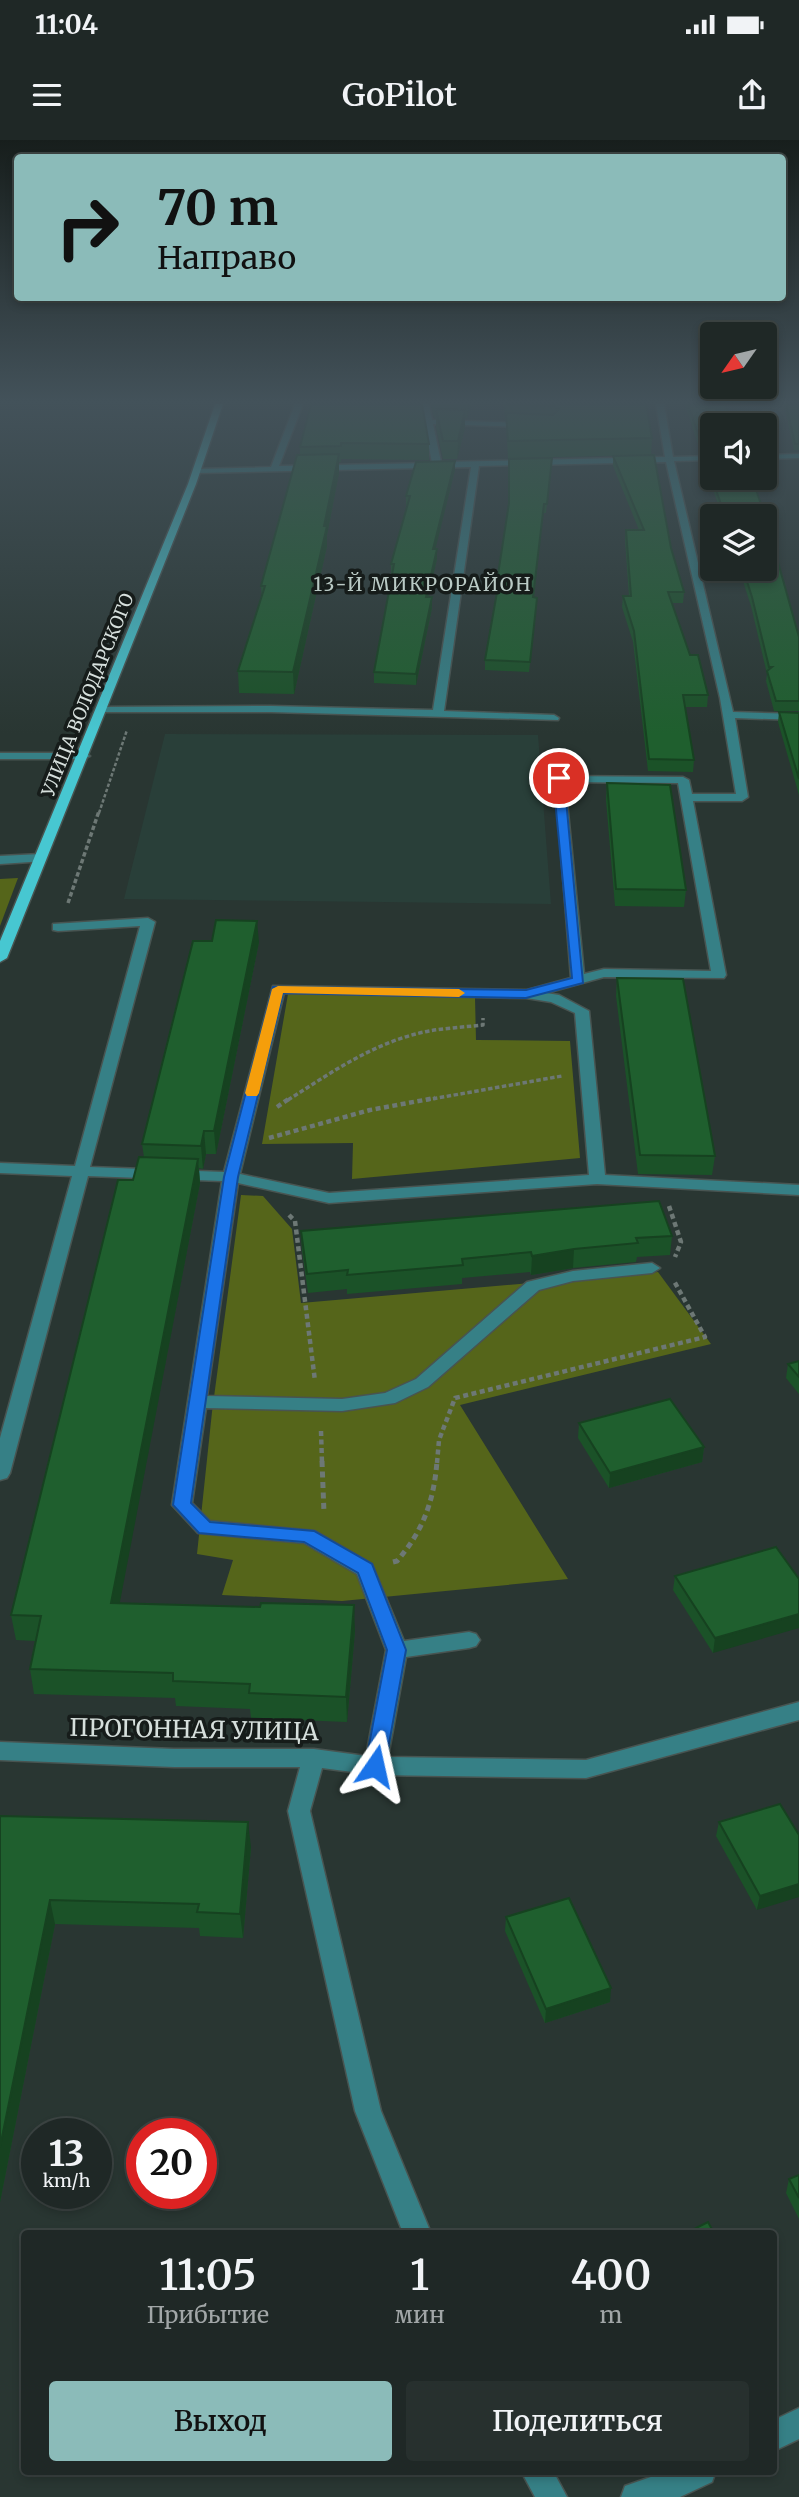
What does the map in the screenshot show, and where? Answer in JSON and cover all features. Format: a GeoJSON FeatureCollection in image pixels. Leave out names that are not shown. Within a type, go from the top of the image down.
{"type":"FeatureCollection","features":[{"type":"Feature","properties":{"kind":"main road","name":"УЛИЦА ВОЛОДАРСКОГО"},"geometry":{"type":"LineString","coordinates":[[1,951],[84,756],[180,514]]}},
{"type":"Feature","properties":{"kind":"street"},"geometry":{"type":"LineString","coordinates":[[438,714],[468,514]]}},
{"type":"Feature","properties":{"kind":"street"},"geometry":{"type":"LineString","coordinates":[[682,514],[730,715],[742,797],[685,798]]}},
{"type":"Feature","properties":{"kind":"street"},"geometry":{"type":"LineString","coordinates":[[101,710],[329,709],[555,718]]}},
{"type":"Feature","properties":{"kind":"street"},"geometry":{"type":"LineString","coordinates":[[730,715],[799,717]]}},
{"type":"Feature","properties":{"kind":"street"},"geometry":{"type":"LineString","coordinates":[[0,755],[84,756]]}},
{"type":"Feature","properties":{"kind":"street"},"geometry":{"type":"LineString","coordinates":[[526,994],[578,981],[604,973],[719,975],[683,780],[559,778],[578,981]]}},
{"type":"Feature","properties":{"kind":"street"},"geometry":{"type":"LineString","coordinates":[[0,860],[41,858]]}},
{"type":"Feature","properties":{"kind":"street"},"geometry":{"type":"LineString","coordinates":[[0,1474],[148,922],[58,927]]}},
{"type":"Feature","properties":{"kind":"street"},"geometry":{"type":"LineString","coordinates":[[375,1766],[397,1650],[365,1569],[307,1536],[205,1528],[181,1505],[231,1177],[278,989],[526,994],[555,998],[582,1011],[597,1179]]}},
{"type":"Feature","properties":{"kind":"street"},"geometry":{"type":"LineString","coordinates":[[0,1168],[231,1177],[329,1198],[597,1179],[799,1190]]}},
{"type":"Feature","properties":{"kind":"street"},"geometry":{"type":"LineString","coordinates":[[197,1402],[342,1405],[389,1399],[422,1383],[533,1286],[573,1276],[661,1270]]}},
{"type":"Feature","properties":{"kind":"street"},"geometry":{"type":"LineString","coordinates":[[397,1650],[470,1640]]}},
{"type":"Feature","properties":{"kind":"street","name":"ПРОГОННАЯ УЛИЦА"},"geometry":{"type":"LineString","coordinates":[[0,1751],[174,1758],[314,1758],[375,1766],[586,1769],[799,1710]]}},
{"type":"Feature","properties":{"kind":"street"},"geometry":{"type":"LineString","coordinates":[[314,1758],[299,1811],[368,2111],[416,2230]]}},
{"type":"Feature","properties":{"kind":"street"},"geometry":{"type":"LineString","coordinates":[[777,2434],[799,2423]]}},
{"type":"Feature","properties":{"kind":"street"},"geometry":{"type":"LineString","coordinates":[[538,2475],[552,2497]]}},
{"type":"Feature","properties":{"kind":"street"},"geometry":{"type":"LineString","coordinates":[[636,2497],[693,2475]]}},
{"type":"Feature","properties":{"kind":"path"},"geometry":{"type":"LineString","coordinates":[[58,927],[82,866],[134,709]]}},
{"type":"Feature","properties":{"kind":"path"},"geometry":{"type":"LineString","coordinates":[[238,1148],[259,1119],[352,1059],[429,1031],[483,1025],[484,993]]}},
{"type":"Feature","properties":{"kind":"path"},"geometry":{"type":"LineString","coordinates":[[238,1148],[370,1110],[509,1084],[566,1076],[588,1076]]}},
{"type":"Feature","properties":{"kind":"path"},"geometry":{"type":"LineString","coordinates":[[660,1182],[681,1242],[673,1262]]}},
{"type":"Feature","properties":{"kind":"path"},"geometry":{"type":"LineString","coordinates":[[258,1183],[295,1222],[310,1354],[319,1404],[324,1546]]}},
{"type":"Feature","properties":{"kind":"path"},"geometry":{"type":"LineString","coordinates":[[365,1569],[397,1561],[416,1538],[435,1488],[439,1440],[454,1398],[705,1336],[661,1270]]}},
{"type":"Feature","properties":{"kind":"shaded area"},"geometry":{"type":"Polygon","coordinates":[[[165,734],[538,735],[551,904],[124,899],[165,734]]]}},
{"type":"Feature","properties":{"kind":"green space"},"geometry":{"type":"Polygon","coordinates":[[[18,878],[0,926],[0,879],[18,878]]]}},
{"type":"Feature","properties":{"kind":"green space"},"geometry":{"type":"Polygon","coordinates":[[[288,994],[475,998],[476,1040],[570,1041],[580,1158],[352,1179],[353,1143],[262,1144],[288,994]]]}},
{"type":"Feature","properties":{"kind":"green space"},"geometry":{"type":"Polygon","coordinates":[[[241,1195],[263,1196],[292,1229],[301,1303],[658,1272],[711,1344],[460,1405],[568,1579],[342,1601],[222,1595],[233,1560],[197,1554],[212,1412],[241,1195]]]}},
{"type":"Feature","properties":{"kind":"building"},"geometry":{"type":"Polygon","coordinates":[[[281,514],[327,514],[324,526],[327,526],[293,672],[238,671],[265,586],[261,586],[281,514]]]}},
{"type":"Feature","properties":{"kind":"building"},"geometry":{"type":"Polygon","coordinates":[[[405,514],[442,514],[426,597],[432,597],[416,674],[374,672],[394,564],[391,564],[405,514]]]}},
{"type":"Feature","properties":{"kind":"building"},"geometry":{"type":"Polygon","coordinates":[[[507,514],[543,514],[533,597],[537,598],[530,662],[485,660],[507,514]]]}},
{"type":"Feature","properties":{"kind":"building"},"geometry":{"type":"Polygon","coordinates":[[[637,514],[665,514],[684,592],[668,592],[690,655],[698,655],[708,695],[683,695],[694,760],[649,759],[634,631],[623,596],[631,596],[626,530],[644,530],[637,514]]]}},
{"type":"Feature","properties":{"kind":"building"},"geometry":{"type":"Polygon","coordinates":[[[777,559],[799,637],[799,701],[776,701],[767,671],[772,667],[769,667],[747,581],[777,581],[777,559]]]}},
{"type":"Feature","properties":{"kind":"building"},"geometry":{"type":"Polygon","coordinates":[[[779,712],[799,713],[799,779],[779,712]]]}},
{"type":"Feature","properties":{"kind":"building"},"geometry":{"type":"Polygon","coordinates":[[[607,783],[670,785],[686,890],[616,889],[607,783]]]}},
{"type":"Feature","properties":{"kind":"building"},"geometry":{"type":"Polygon","coordinates":[[[216,920],[257,921],[214,1131],[204,1131],[201,1146],[142,1144],[193,941],[212,941],[216,920]]]}},
{"type":"Feature","properties":{"kind":"building"},"geometry":{"type":"Polygon","coordinates":[[[617,978],[683,979],[715,1156],[640,1155],[617,978]]]}},
{"type":"Feature","properties":{"kind":"building"},"geometry":{"type":"Polygon","coordinates":[[[139,1157],[198,1159],[111,1603],[260,1607],[261,1603],[354,1605],[346,1697],[249,1693],[250,1684],[173,1681],[173,1673],[30,1669],[41,1616],[11,1615],[118,1180],[133,1180],[139,1157]]]}},
{"type":"Feature","properties":{"kind":"building"},"geometry":{"type":"Polygon","coordinates":[[[659,1201],[672,1236],[636,1238],[638,1243],[532,1256],[531,1252],[462,1259],[463,1265],[347,1275],[348,1270],[307,1274],[301,1231],[659,1201]]]}},
{"type":"Feature","properties":{"kind":"building"},"geometry":{"type":"Polygon","coordinates":[[[799,1361],[799,1377],[788,1364],[799,1361]]]}},
{"type":"Feature","properties":{"kind":"building"},"geometry":{"type":"Polygon","coordinates":[[[670,1399],[704,1447],[610,1473],[579,1423],[670,1399]]]}},
{"type":"Feature","properties":{"kind":"building"},"geometry":{"type":"Polygon","coordinates":[[[776,1547],[799,1579],[799,1614],[715,1638],[675,1576],[776,1547]]]}},
{"type":"Feature","properties":{"kind":"building"},"geometry":{"type":"Polygon","coordinates":[[[780,1804],[799,1835],[799,1884],[760,1896],[719,1822],[780,1804]]]}},
{"type":"Feature","properties":{"kind":"building"},"geometry":{"type":"Polygon","coordinates":[[[0,1816],[248,1822],[240,1914],[197,1912],[199,1904],[50,1900],[0,2147],[0,1816]]]}},
{"type":"Feature","properties":{"kind":"building"},"geometry":{"type":"Polygon","coordinates":[[[569,1898],[611,1988],[546,2009],[506,1917],[569,1898]]]}},
{"type":"Feature","properties":{"kind":"building"},"geometry":{"type":"Polygon","coordinates":[[[799,2175],[799,2198],[789,2179],[799,2175]]]}},
{"type":"Feature","properties":{"kind":"building"},"geometry":{"type":"Polygon","coordinates":[[[708,2222],[712,2230],[692,2230],[708,2222]]]}},
{"type":"Feature","properties":{"kind":"slow traffic"},"geometry":{"type":"LineString","coordinates":[[252,1093],[278,989],[459,993]]}},
{"type":"Feature","properties":{"kind":"district","name":"13-Й МИКРОРАЙОН"},"geometry":{"type":"Point","coordinates":[423,584]}},
{"type":"Feature","properties":{"kind":"route"},"geometry":{"type":"LineString","coordinates":[[375,1766],[397,1650],[365,1569],[307,1536],[205,1528],[181,1505],[231,1177],[278,989],[526,994],[578,981],[559,778]]}}]}
